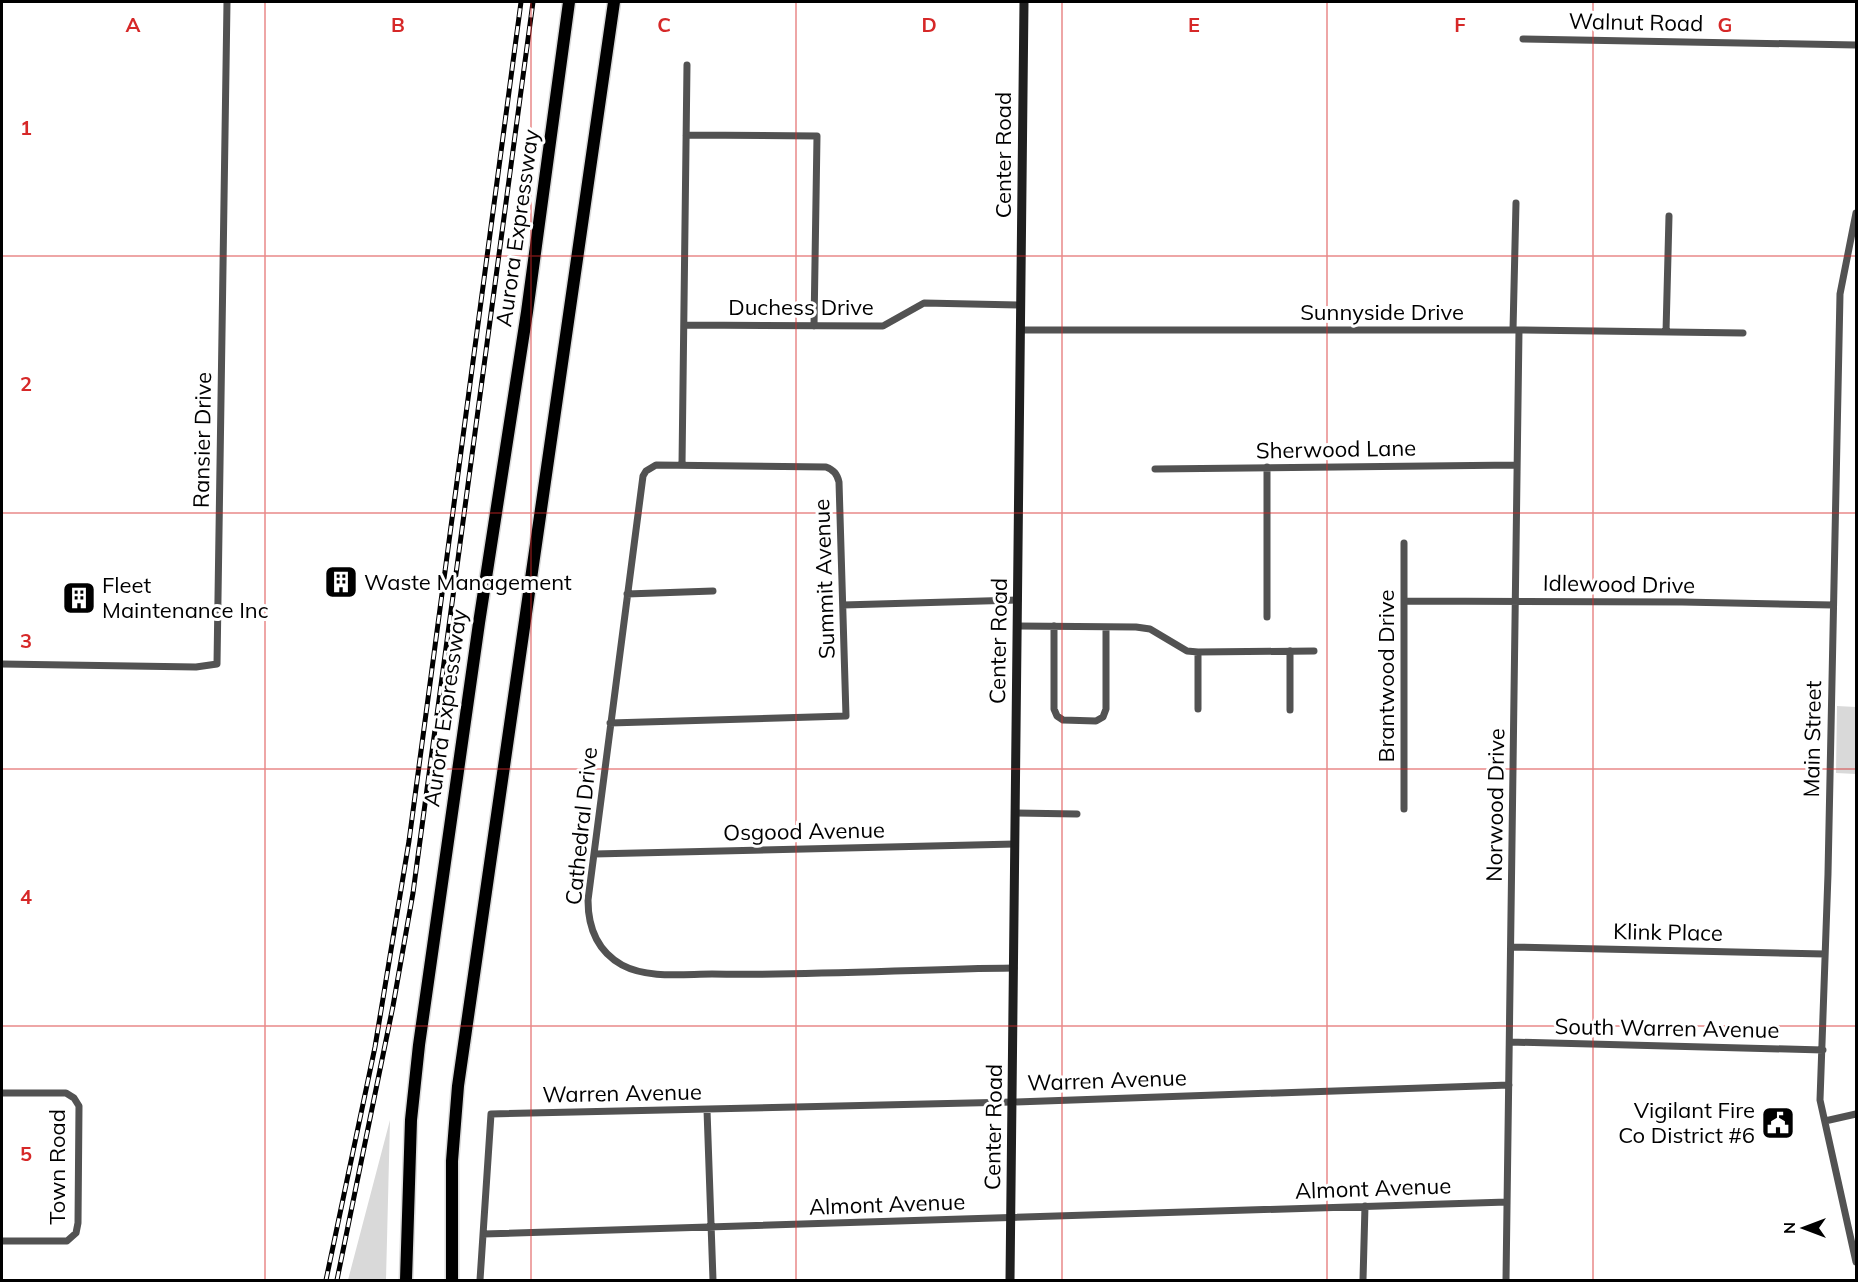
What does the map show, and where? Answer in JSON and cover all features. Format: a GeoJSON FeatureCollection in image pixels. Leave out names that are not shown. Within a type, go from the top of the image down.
{"type":"FeatureCollection","features":[{"type":"Feature","properties":{"kind":"highway","name":"Aurora Expressway"},"geometry":{"type":"LineString","coordinates":[[406,1281],[411,1120],[419,1045],[479,623],[527,312],[569,2]]}},
{"type":"Feature","properties":{"kind":"highway"},"geometry":{"type":"LineString","coordinates":[[452,1281],[453,1161],[458,1086],[614,2]]}},
{"type":"Feature","properties":{"kind":"main road","name":"Center Road"},"geometry":{"type":"LineString","coordinates":[[1010,1281],[1024,2]]}},
{"type":"Feature","properties":{"kind":"street","name":"Ransier Drive"},"geometry":{"type":"LineString","coordinates":[[2,664],[196,667],[217,664],[227,2]]}},
{"type":"Feature","properties":{"kind":"street","name":"Walnut Road"},"geometry":{"type":"LineString","coordinates":[[1523,39],[1857,45]]}},
{"type":"Feature","properties":{"kind":"street"},"geometry":{"type":"LineString","coordinates":[[682,465],[687,65]]}},
{"type":"Feature","properties":{"kind":"street"},"geometry":{"type":"LineString","coordinates":[[686,135],[817,136],[814,326]]}},
{"type":"Feature","properties":{"kind":"street","name":"Norwood Drive"},"geometry":{"type":"LineString","coordinates":[[1506,1281],[1517,465],[1516,203]]}},
{"type":"Feature","properties":{"kind":"street","name":"Main Street"},"geometry":{"type":"LineString","coordinates":[[1857,213],[1840,294],[1820,1100],[1857,1262]]}},
{"type":"Feature","properties":{"kind":"street"},"geometry":{"type":"LineString","coordinates":[[1666,332],[1669,216]]}},
{"type":"Feature","properties":{"kind":"street","name":"Duchess Drive"},"geometry":{"type":"LineString","coordinates":[[684,325],[883,326],[924,303],[1021,305]]}},
{"type":"Feature","properties":{"kind":"street","name":"Sunnyside Drive"},"geometry":{"type":"LineString","coordinates":[[1021,330],[1516,330],[1743,333]]}},
{"type":"Feature","properties":{"kind":"street","name":"Cathedral Drive"},"geometry":{"type":"LineString","coordinates":[[682,465],[656,465],[646,471],[643,476],[588,900],[590,923],[595,938],[603,949],[622,965],[648,973],[750,975],[1014,968]]}},
{"type":"Feature","properties":{"kind":"street","name":"Summit Avenue"},"geometry":{"type":"LineString","coordinates":[[610,723],[846,716],[839,482],[836,473],[826,467],[682,465]]}},
{"type":"Feature","properties":{"kind":"street","name":"Sherwood Lane"},"geometry":{"type":"LineString","coordinates":[[1155,469],[1517,465]]}},
{"type":"Feature","properties":{"kind":"street"},"geometry":{"type":"LineString","coordinates":[[1267,467],[1267,617]]}},
{"type":"Feature","properties":{"kind":"street","name":"Brantwood Drive"},"geometry":{"type":"LineString","coordinates":[[1404,543],[1404,809]]}},
{"type":"Feature","properties":{"kind":"street"},"geometry":{"type":"LineString","coordinates":[[627,594],[713,591]]}},
{"type":"Feature","properties":{"kind":"street"},"geometry":{"type":"LineString","coordinates":[[843,605],[1018,600]]}},
{"type":"Feature","properties":{"kind":"street","name":"Idlewood Drive"},"geometry":{"type":"LineString","coordinates":[[1405,601],[1833,605]]}},
{"type":"Feature","properties":{"kind":"street"},"geometry":{"type":"LineString","coordinates":[[1018,626],[1150,629],[1187,651],[1198,652],[1314,651]]}},
{"type":"Feature","properties":{"kind":"street"},"geometry":{"type":"LineString","coordinates":[[1054,626],[1054,709],[1057,716],[1063,720],[1074,721],[1096,721],[1103,717],[1106,709],[1106,627]]}},
{"type":"Feature","properties":{"kind":"street"},"geometry":{"type":"LineString","coordinates":[[1290,651],[1290,710]]}},
{"type":"Feature","properties":{"kind":"street"},"geometry":{"type":"LineString","coordinates":[[1198,652],[1198,709]]}},
{"type":"Feature","properties":{"kind":"street"},"geometry":{"type":"LineString","coordinates":[[1015,813],[1077,814]]}},
{"type":"Feature","properties":{"kind":"street","name":"Osgood Avenue"},"geometry":{"type":"LineString","coordinates":[[594,854],[1015,844]]}},
{"type":"Feature","properties":{"kind":"street","name":"Klink Place"},"geometry":{"type":"LineString","coordinates":[[1511,947],[1825,954]]}},
{"type":"Feature","properties":{"kind":"street","name":"South Warren Avenue"},"geometry":{"type":"LineString","coordinates":[[1510,1042],[1823,1050]]}},
{"type":"Feature","properties":{"kind":"street","name":"Warren Avenue"},"geometry":{"type":"LineString","coordinates":[[483,1234],[491,1114],[1013,1102],[1509,1084]]}},
{"type":"Feature","properties":{"kind":"street","name":"Town Road"},"geometry":{"type":"LineString","coordinates":[[2,1093],[66,1093],[74,1098],[79,1106],[78,1223],[75,1233],[67,1241],[2,1241]]}},
{"type":"Feature","properties":{"kind":"street"},"geometry":{"type":"LineString","coordinates":[[706,1110],[713,1281]]}},
{"type":"Feature","properties":{"kind":"street"},"geometry":{"type":"LineString","coordinates":[[1825,1121],[1857,1114]]}},
{"type":"Feature","properties":{"kind":"street","name":"Almont Avenue"},"geometry":{"type":"LineString","coordinates":[[483,1234],[1507,1202]]}},
{"type":"Feature","properties":{"kind":"street"},"geometry":{"type":"LineString","coordinates":[[1363,1281],[1365,1206]]}},
{"type":"Feature","properties":{"kind":"street"},"geometry":{"type":"LineString","coordinates":[[480,1281],[483,1234]]}},
{"type":"Feature","properties":{"kind":"shaded area"},"geometry":{"type":"Polygon","coordinates":[[[1837,706],[1856,707],[1856,774],[1836,773],[1837,706]]]}},
{"type":"Feature","properties":{"kind":"shaded area"},"geometry":{"type":"Polygon","coordinates":[[[390,1120],[386,1280],[348,1280],[390,1120]]]}},
{"type":"Feature","properties":{"kind":"railway"},"geometry":{"type":"LineString","coordinates":[[326,1280],[375,1047],[409,841],[521,2]]}},
{"type":"Feature","properties":{"kind":"railway"},"geometry":{"type":"LineString","coordinates":[[337,1280],[393,1006],[413,893],[533,2]]}},
{"type":"Feature","properties":{"kind":"place","name":"Waste Management"},"geometry":{"type":"Point","coordinates":[341,582]}},
{"type":"Feature","properties":{"kind":"place","name":"Fleet Maintenance Inc"},"geometry":{"type":"Point","coordinates":[79,598]}},
{"type":"Feature","properties":{"kind":"place","name":"Vigilant Fire Co District #6"},"geometry":{"type":"Point","coordinates":[1778,1123]}}]}
